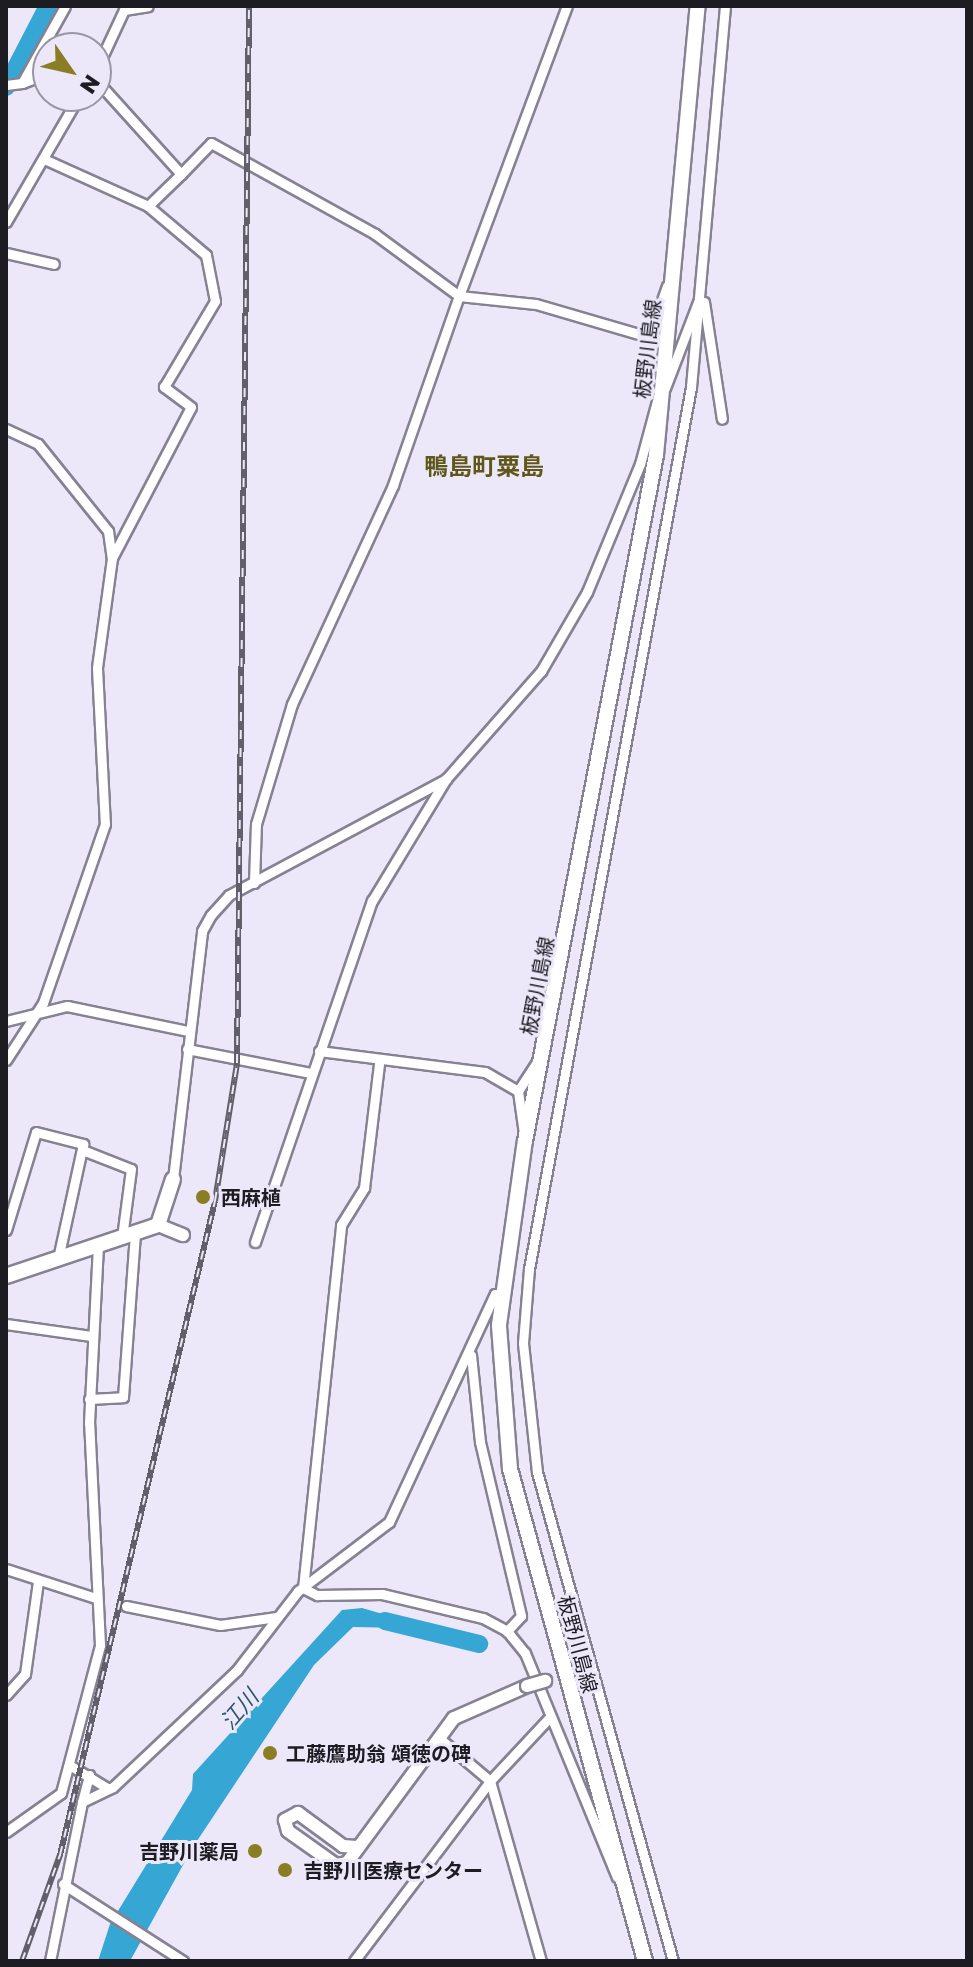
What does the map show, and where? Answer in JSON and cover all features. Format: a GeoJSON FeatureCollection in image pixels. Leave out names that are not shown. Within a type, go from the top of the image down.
{"type":"FeatureCollection","features":[{"type":"Feature","properties":{"kind":"main road","name":"板野川島線"},"geometry":{"type":"LineString","coordinates":[[645,1961],[626,1881],[565,1674],[503,1432],[502,1294],[525,1141],[625,642],[678,265],[698,6]]}},
{"type":"Feature","properties":{"kind":"main road"},"geometry":{"type":"LineString","coordinates":[[6,1276],[158,1225],[173,1179]]}},
{"type":"Feature","properties":{"kind":"street"},"geometry":{"type":"LineString","coordinates":[[15,84],[65,6]]}},
{"type":"Feature","properties":{"kind":"street"},"geometry":{"type":"LineString","coordinates":[[112,36],[124,10],[148,6]]}},
{"type":"Feature","properties":{"kind":"street"},"geometry":{"type":"LineString","coordinates":[[254,883],[256,824],[292,704],[393,485],[459,296],[567,6]]}},
{"type":"Feature","properties":{"kind":"street"},"geometry":{"type":"LineString","coordinates":[[673,1961],[537,1472],[523,1343],[531,1257],[655,611],[701,300],[725,6]]}},
{"type":"Feature","properties":{"kind":"street"},"geometry":{"type":"LineString","coordinates":[[112,98],[181,174]]}},
{"type":"Feature","properties":{"kind":"street"},"geometry":{"type":"LineString","coordinates":[[6,222],[70,112]]}},
{"type":"Feature","properties":{"kind":"street"},"geometry":{"type":"LineString","coordinates":[[148,206],[211,143],[375,234],[459,296],[536,304],[649,337],[678,265]]}},
{"type":"Feature","properties":{"kind":"street"},"geometry":{"type":"LineString","coordinates":[[44,159],[148,206],[206,255],[215,301],[164,387],[191,407],[112,558]]}},
{"type":"Feature","properties":{"kind":"street"},"geometry":{"type":"LineString","coordinates":[[6,253],[54,264]]}},
{"type":"Feature","properties":{"kind":"street"},"geometry":{"type":"LineString","coordinates":[[255,1242],[372,901],[446,779],[541,671],[570,625],[634,478],[661,392],[701,300]]}},
{"type":"Feature","properties":{"kind":"street"},"geometry":{"type":"LineString","coordinates":[[701,300],[722,419]]}},
{"type":"Feature","properties":{"kind":"street"},"geometry":{"type":"LineString","coordinates":[[6,429],[38,444],[108,531],[112,558],[97,668],[105,824],[43,1003],[27,1019],[6,1060]]}},
{"type":"Feature","properties":{"kind":"street"},"geometry":{"type":"LineString","coordinates":[[173,1179],[202,931],[223,900],[446,779]]}},
{"type":"Feature","properties":{"kind":"street"},"geometry":{"type":"LineString","coordinates":[[6,1021],[27,1019],[67,1006],[188,1031]]}},
{"type":"Feature","properties":{"kind":"street"},"geometry":{"type":"LineString","coordinates":[[187,1049],[311,1073]]}},
{"type":"Feature","properties":{"kind":"street"},"geometry":{"type":"LineString","coordinates":[[319,1051],[379,1064],[479,1069],[518,1091]]}},
{"type":"Feature","properties":{"kind":"street"},"geometry":{"type":"LineString","coordinates":[[525,1141],[518,1091],[544,1053]]}},
{"type":"Feature","properties":{"kind":"street"},"geometry":{"type":"LineString","coordinates":[[303,1588],[341,1225],[364,1188],[379,1064]]}},
{"type":"Feature","properties":{"kind":"street"},"geometry":{"type":"LineString","coordinates":[[6,1230],[36,1132],[83,1144],[85,1151],[58,1259]]}},
{"type":"Feature","properties":{"kind":"street"},"geometry":{"type":"LineString","coordinates":[[85,1151],[131,1169],[123,1397],[89,1399]]}},
{"type":"Feature","properties":{"kind":"street"},"geometry":{"type":"LineString","coordinates":[[158,1225],[183,1235]]}},
{"type":"Feature","properties":{"kind":"street"},"geometry":{"type":"LineString","coordinates":[[6,1832],[61,1793],[71,1766],[100,1645],[89,1399],[98,1245]]}},
{"type":"Feature","properties":{"kind":"street"},"geometry":{"type":"LineString","coordinates":[[82,1802],[109,1789],[237,1670],[276,1617],[303,1588],[389,1522],[495,1294],[502,1294]]}},
{"type":"Feature","properties":{"kind":"street"},"geometry":{"type":"LineString","coordinates":[[6,1324],[91,1336]]}},
{"type":"Feature","properties":{"kind":"street"},"geometry":{"type":"LineString","coordinates":[[470,1352],[480,1442],[521,1616],[507,1631]]}},
{"type":"Feature","properties":{"kind":"street"},"geometry":{"type":"LineString","coordinates":[[6,1569],[38,1582],[96,1598]]}},
{"type":"Feature","properties":{"kind":"street"},"geometry":{"type":"LineString","coordinates":[[6,1695],[25,1674],[38,1582]]}},
{"type":"Feature","properties":{"kind":"street"},"geometry":{"type":"LineString","coordinates":[[303,1588],[317,1595],[382,1594],[483,1618],[507,1631],[525,1653],[548,1719],[614,1875],[626,1881]]}},
{"type":"Feature","properties":{"kind":"street"},"geometry":{"type":"LineString","coordinates":[[126,1606],[220,1625],[276,1617]]}},
{"type":"Feature","properties":{"kind":"street"},"geometry":{"type":"LineString","coordinates":[[357,1847],[343,1846],[298,1813],[285,1820],[288,1831],[336,1865],[347,1863],[438,1737],[465,1710],[565,1674]]}},
{"type":"Feature","properties":{"kind":"street"},"geometry":{"type":"LineString","coordinates":[[354,1961],[490,1781],[548,1719]]}},
{"type":"Feature","properties":{"kind":"street"},"geometry":{"type":"LineString","coordinates":[[438,1737],[490,1781],[541,1961]]}},
{"type":"Feature","properties":{"kind":"street"},"geometry":{"type":"LineString","coordinates":[[71,1766],[109,1789]]}},
{"type":"Feature","properties":{"kind":"street"},"geometry":{"type":"LineString","coordinates":[[50,1961],[63,1884],[89,1775]]}},
{"type":"Feature","properties":{"kind":"street"},"geometry":{"type":"LineString","coordinates":[[63,1884],[183,1961]]}},
{"type":"Feature","properties":{"kind":"water"},"geometry":{"type":"Polygon","coordinates":[[[362,1608],[407,1621],[405,1628],[353,1627],[314,1665],[193,1847],[130,1961],[98,1961],[110,1924],[192,1790],[193,1774],[342,1610],[362,1608]]]}},
{"type":"Feature","properties":{"kind":"waterway"},"geometry":{"type":"LineString","coordinates":[[6,87],[48,6]]}},
{"type":"Feature","properties":{"kind":"waterway","name":"江川"},"geometry":{"type":"LineString","coordinates":[[385,1621],[479,1644]]}},
{"type":"Feature","properties":{"kind":"railway"},"geometry":{"type":"LineString","coordinates":[[22,1961],[60,1855],[215,1201],[237,1063],[249,6]]}},
{"type":"Feature","properties":{"kind":"place","name":"西麻植"},"geometry":{"type":"Point","coordinates":[203,1197]}},
{"type":"Feature","properties":{"kind":"place","name":"工藤鷹助翁 頌徳の碑"},"geometry":{"type":"Point","coordinates":[270,1753]}},
{"type":"Feature","properties":{"kind":"place","name":"吉野川薬局"},"geometry":{"type":"Point","coordinates":[255,1851]}},
{"type":"Feature","properties":{"kind":"place","name":"吉野川医療センター"},"geometry":{"type":"Point","coordinates":[285,1870]}},
{"type":"Feature","properties":{"kind":"district","name":"鴨島町粟島"},"geometry":{"type":"Point","coordinates":[484,466]}}]}
